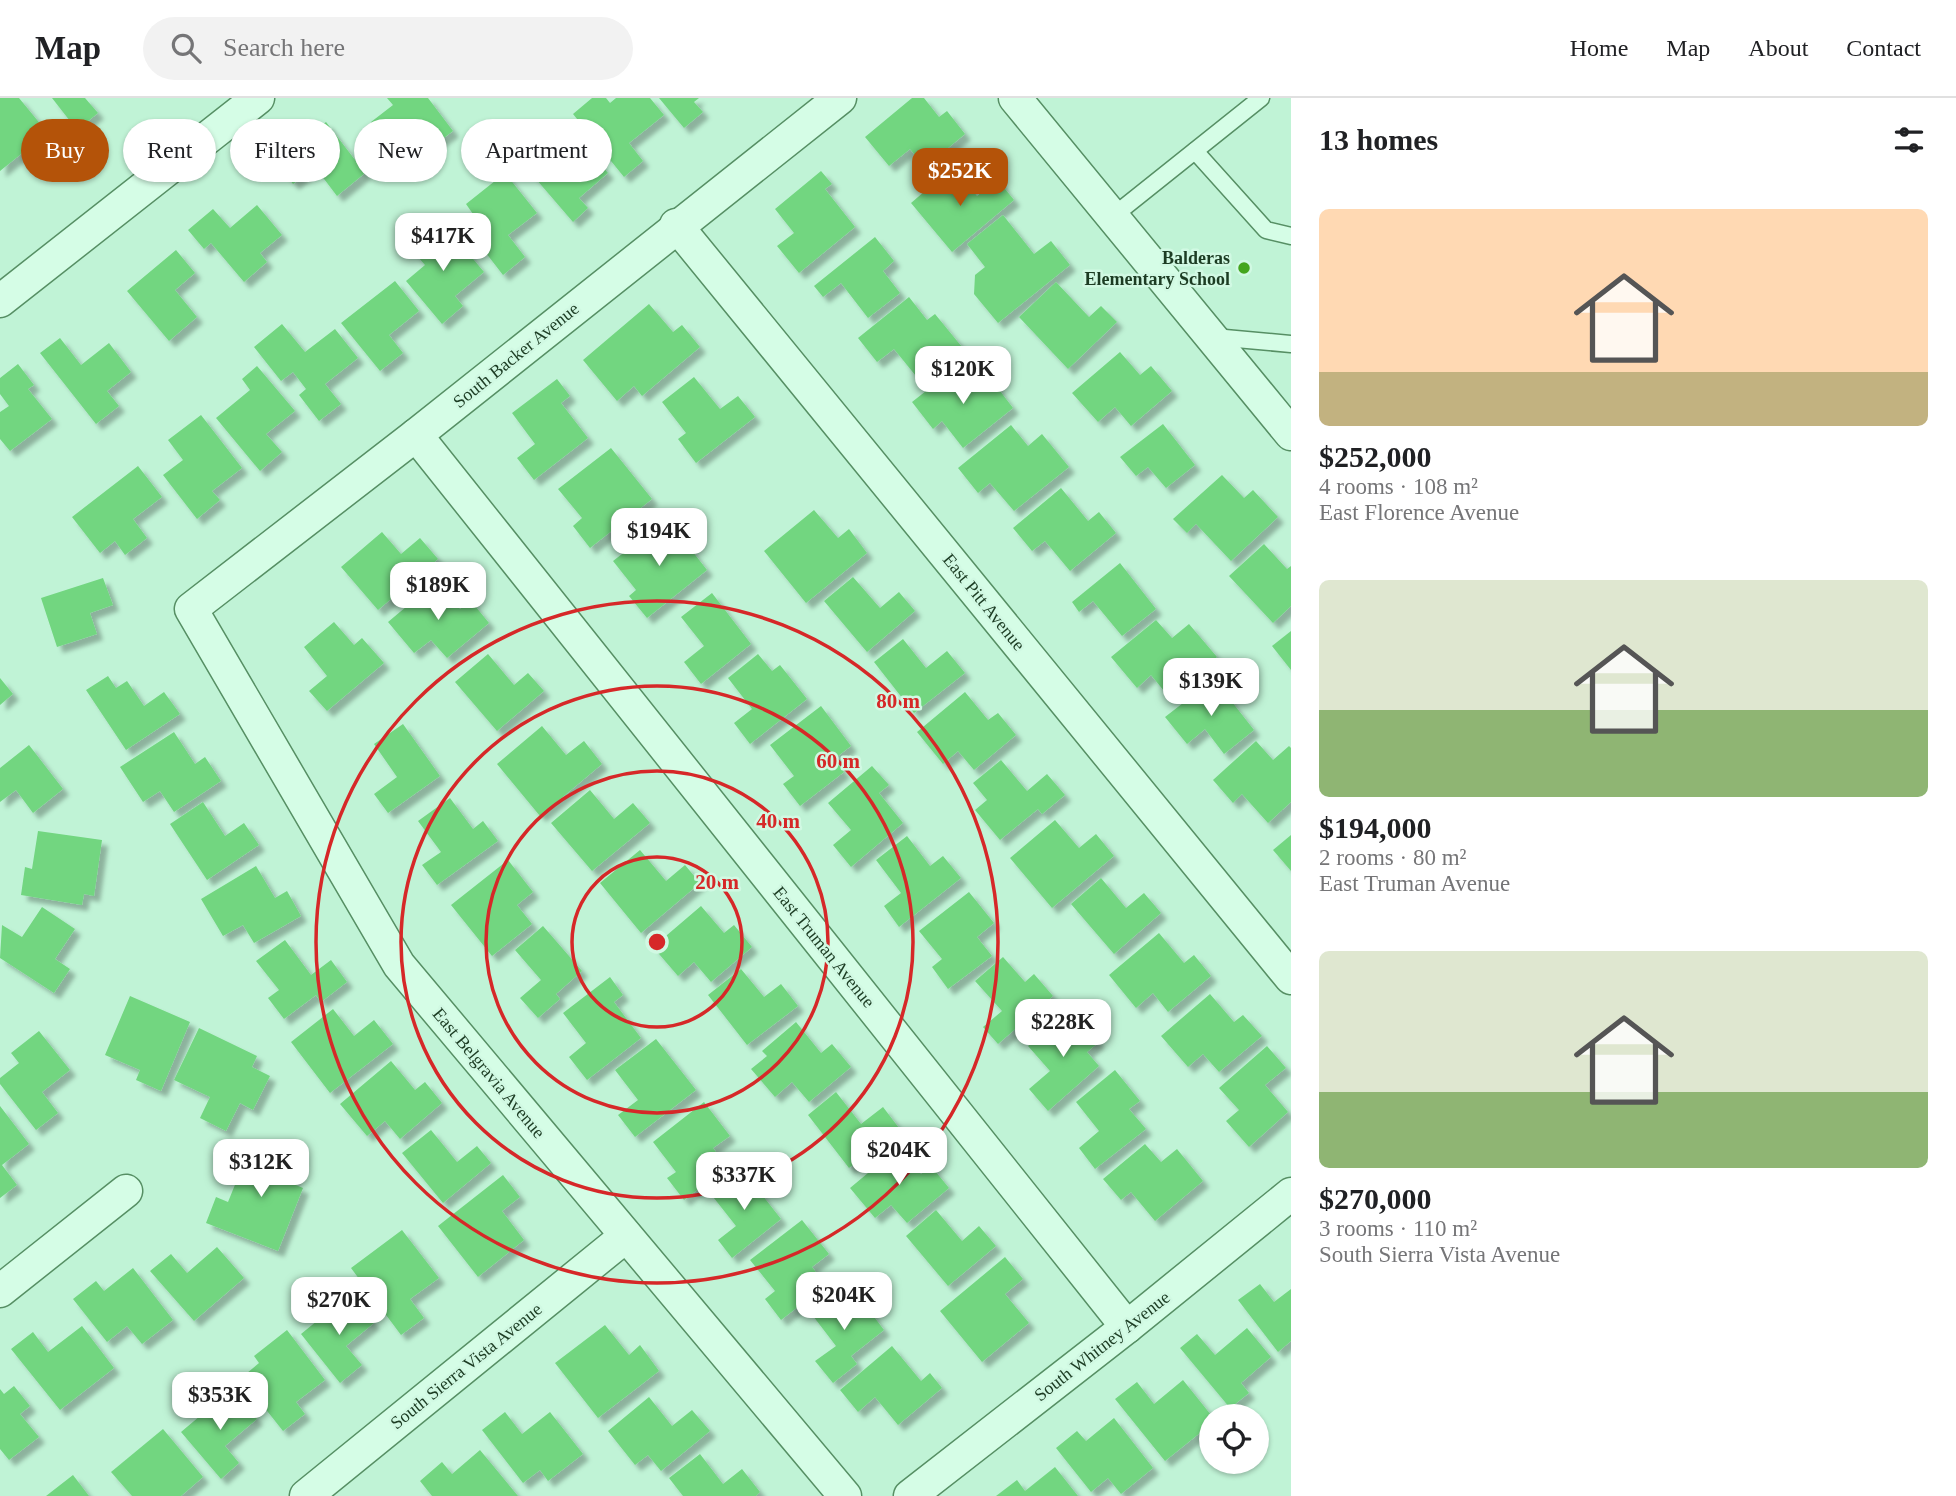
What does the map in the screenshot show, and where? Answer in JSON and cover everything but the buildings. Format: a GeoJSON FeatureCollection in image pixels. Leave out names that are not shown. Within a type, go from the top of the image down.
{"type":"FeatureCollection","features":[{"type":"Feature","properties":{"kind":"street"},"geometry":{"type":"LineString","coordinates":[[0,301],[258,98]]}},
{"type":"Feature","properties":{"kind":"street","name":"South Backer Avenue"},"geometry":{"type":"LineString","coordinates":[[191,609],[416,435],[839,98]]}},
{"type":"Feature","properties":{"kind":"street"},"geometry":{"type":"LineString","coordinates":[[1015,98],[1291,434]]}},
{"type":"Feature","properties":{"kind":"street","name":"East Pitt Avenue"},"geometry":{"type":"LineString","coordinates":[[676,226],[1291,978]]}},
{"type":"Feature","properties":{"kind":"street","name":"East Truman Avenue"},"geometry":{"type":"LineString","coordinates":[[416,435],[1127,1327]]}},
{"type":"Feature","properties":{"kind":"street","name":"East Belgravia Avenue"},"geometry":{"type":"LineString","coordinates":[[191,609],[399,965],[845,1496]]}},
{"type":"Feature","properties":{"kind":"street"},"geometry":{"type":"LineString","coordinates":[[0,1290],[126,1191]]}},
{"type":"Feature","properties":{"kind":"street","name":"South Whitney Avenue"},"geometry":{"type":"LineString","coordinates":[[910,1496],[1127,1327],[1291,1194]]}},
{"type":"Feature","properties":{"kind":"street","name":"South Sierra Vista Avenue"},"geometry":{"type":"LineString","coordinates":[[306,1496],[626,1237]]}},
{"type":"Feature","properties":{"kind":"lane"},"geometry":{"type":"LineString","coordinates":[[1112,217],[1261,98]]}},
{"type":"Feature","properties":{"kind":"lane"},"geometry":{"type":"LineString","coordinates":[[1195,151],[1266,230],[1291,236]]}},
{"type":"Feature","properties":{"kind":"lane"},"geometry":{"type":"LineString","coordinates":[[1212,337],[1291,344]]}},
{"type":"Feature","properties":{"kind":"place","name":"Balderas Elementary School"},"geometry":{"type":"Point","coordinates":[1244,268]}}]}
